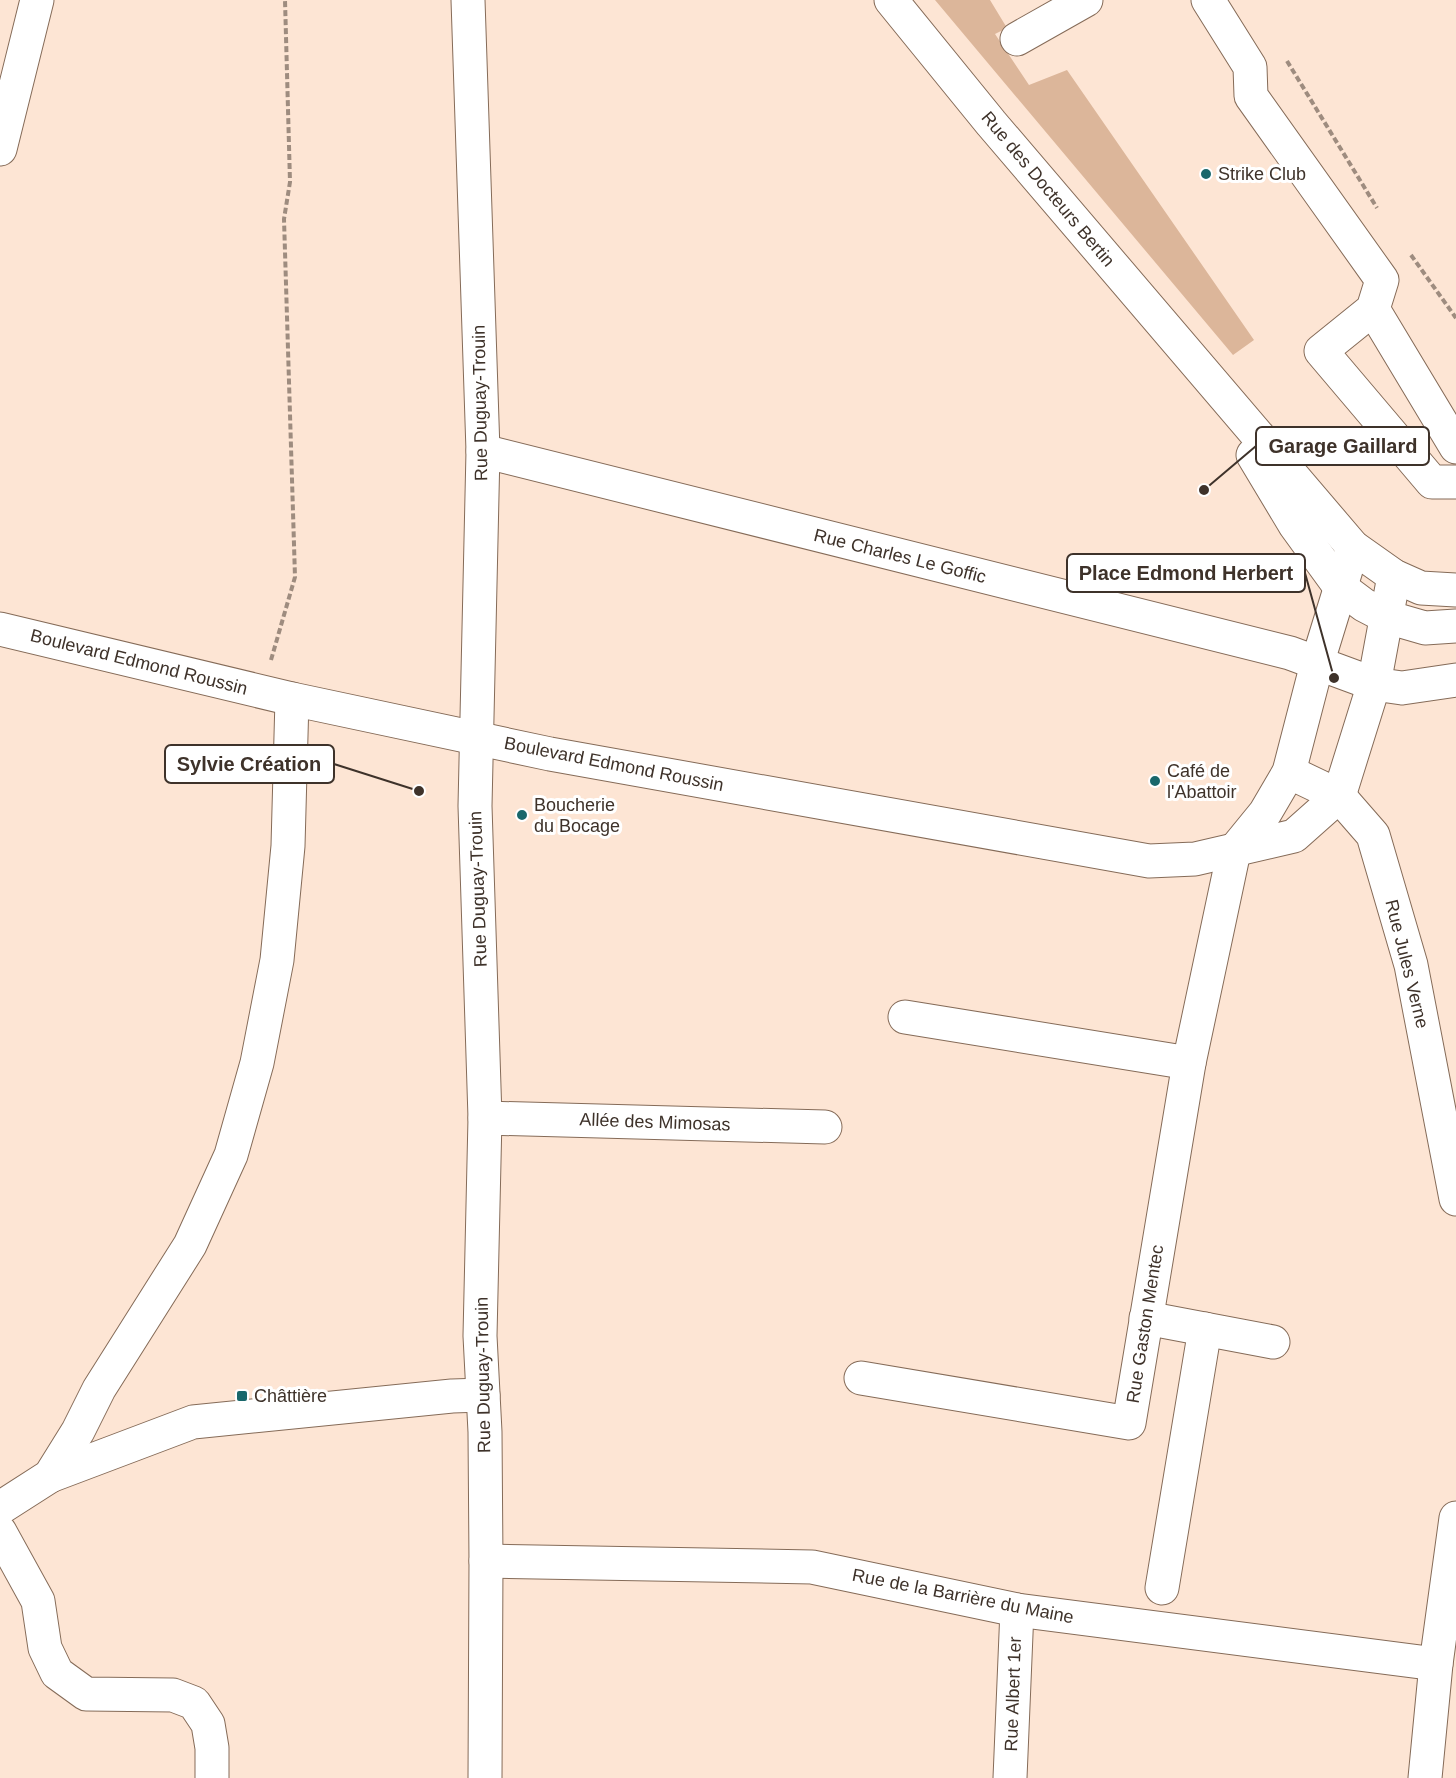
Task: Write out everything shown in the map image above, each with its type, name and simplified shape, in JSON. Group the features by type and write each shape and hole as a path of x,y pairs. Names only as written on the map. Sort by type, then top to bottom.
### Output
{"street":[{"path":"0,149 37,0"},
{"name":"Rue Duguay-Trouin","path":"468,0 483,451 475,806 485,1118 480,1336 486,1561 485,1778"},
{"name":"Rue des Docteurs Bertin","path":"891,0 991,123 1353,547 1394,576 1421,588 1456,590"},
{"path":"1017,39 1086,0"},
{"path":"1208,0 1250,67 1251,96 1382,280 1373,309 1321,351 1432,482 1456,482"},
{"path":"1373,309 1456,447"},
{"name":"Rue des Docteurs Bertin","path":"1206,376 1295,525 1340,587 1364,605 1387,617 1425,628 1456,626"},
{"name":"Rue Charles Le Goffic","path":"483,451 1290,653 1374,684 1402,688 1456,680"},
{"path":"1234,851 1264,813 1289,772 1317,664 1353,547"},
{"path":"1339,796 1374,684 1394,576"},
{"name":"Boulevard Edmond Roussin","path":"0,629 277,696 550,754 1149,861 1195,859 1294,836 1339,796"},
{"path":"50,1476 78,1431 99,1389 190,1245 231,1155 257,1063 277,960 288,846 277,696"},
{"name":"Rue Jules Verne","path":"1289,772 1339,796 1373,835 1411,965 1456,1199"},
{"name":"Rue Gaston Mentec","path":"861,1378 1129,1423 1189,1063 1234,851"},
{"path":"905,1017 1189,1063"},
{"name":"Allée des Mimosas","path":"485,1118 825,1127"},
{"path":"1146,1318 1273,1342"},
{"path":"1162,1588 1205,1329"},
{"path":"0,1508 50,1476 193,1422 483,1395"},
{"path":"1425,1778 1436,1664 1456,1518"},
{"path":"0,1532 38,1601 45,1647 57,1673 86,1694 173,1695 195,1703 208,1724 212,1748 212,1778"},
{"name":"Rue de la Barrière du Maine","path":"486,1561 812,1567 1017,1610 1436,1664"},
{"name":"Rue Albert 1er","path":"1010,1778 1017,1610"}],"path":[{"path":"277,696 295,577 284,219 290,182 285,0"},
{"path":"1284,57 1378,209"},
{"path":"1411,254 1456,318"}],"shaded area":[{"path":"935,0 990,0 1007,28 995,34 1029,85 1067,70 1254,340 1233,355"}],"place":[{"name":"Strike Club","path":"1206,174"},
{"name":"Garage Gaillard","path":"1204,490"},
{"name":"Place Edmond Herbert","path":"1334,678"},
{"name":"Café de l'Abattoir","path":"1155,781"},
{"name":"Sylvie Création","path":"419,791"},
{"name":"Boucherie du Bocage","path":"522,815"},
{"name":"Châttière","path":"242,1396"}]}
